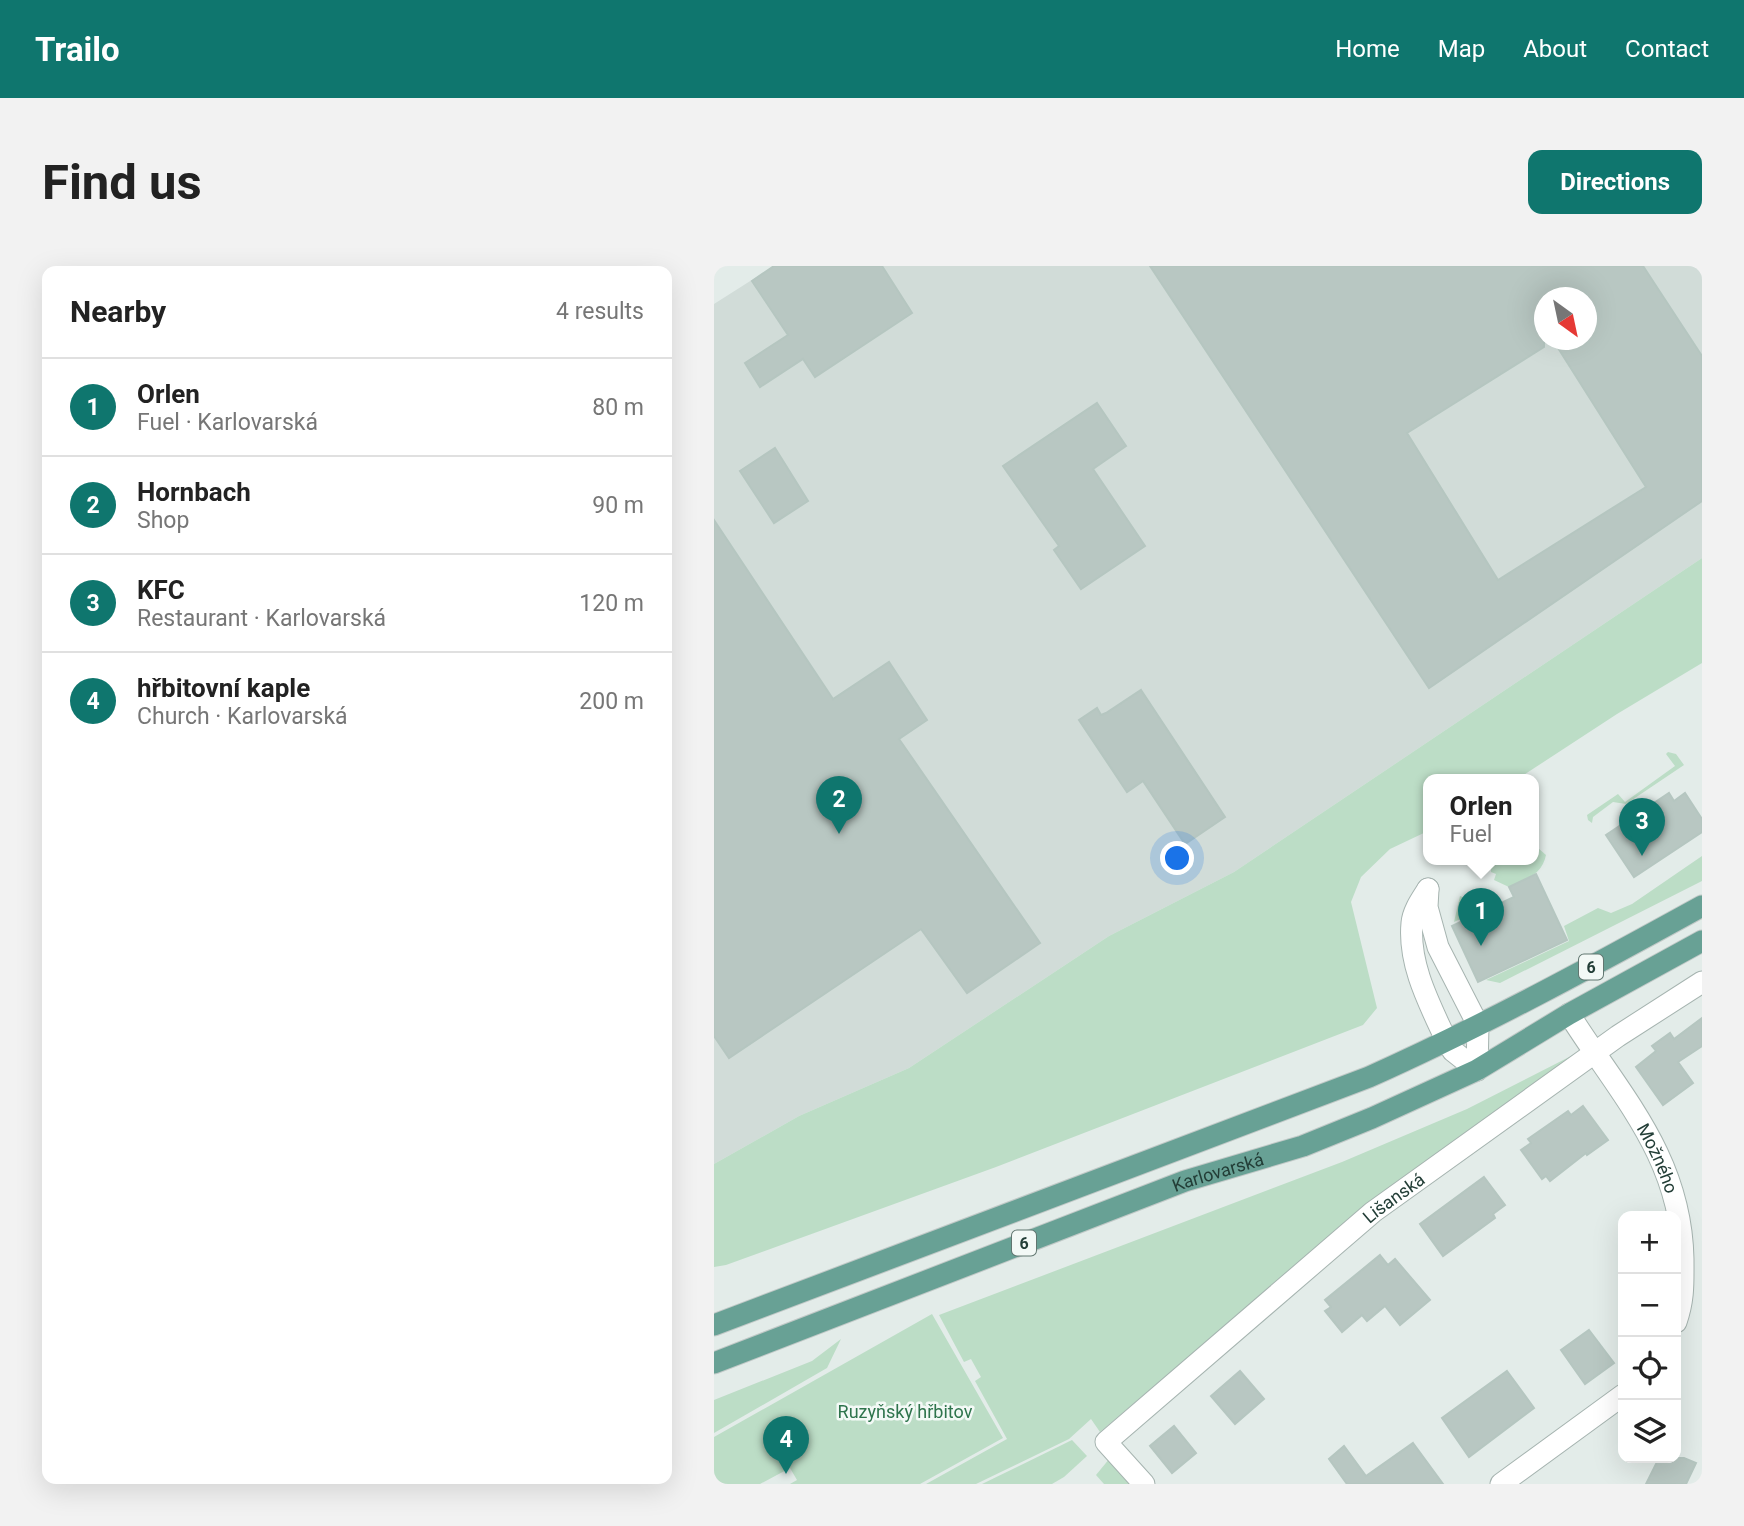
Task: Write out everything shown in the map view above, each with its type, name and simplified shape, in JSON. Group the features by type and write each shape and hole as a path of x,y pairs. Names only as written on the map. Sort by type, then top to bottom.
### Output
{"main road":[{"name":"Karlovarská","path":"714,1325 1295,1107 1447,1042 1702,906"},
{"name":"Karlovarská","path":"714,1363 1185,1181 1303,1146 1372,1118 1477,1070 1569,1014 1702,941"}],"street":[{"path":"1428,890 1427,907 1438,947 1478,1025 1477,1070 1453,1051 1447,1042 1417,972 1412,922 1418,904 1428,890"},
{"name":"Lišanská","path":"1144,1484 1107,1442 1373,1212 1595,1052 1702,982"},
{"name":"Možného","path":"1569,1014 1637,1114 1661,1158 1676,1202 1682,1245 1684,1299 1681,1308"},
{"path":"1501,1484 1618,1399"}],"shaded area":[{"path":"774,266 1702,266 1702,558 1234,872 1109,936 909,1068 799,1116 714,1164 714,304"}],"green space":[{"path":"1702,558 1702,663 1525,774 1423,774 1423,833 1390,849 1361,877 1351,902 1377,1008 1363,1025 996,1167 726,1265 714,1267 714,1164 799,1116 909,1068 1109,936 1234,872"},
{"path":"1666,754 1676,754 1684,765 1626,804 1613,802 1593,817 1592,823 1588,820 1587,815 1618,794 1625,802 1675,766"},
{"path":"1539,849 1546,855 1537,872 1509,887 1494,880 1496,874 1491,872 1495,865 1539,865"},
{"path":"1702,856 1702,881 1500,983 1486,980 1569,941 1564,926 1598,908 1611,913 1632,904"},
{"path":"1460,896 1487,907 1454,922"},
{"path":"1575,1054 1369,1204 1100,1432 1091,1419 1069,1439 976,1484 926,1484 1007,1439 975,1381 981,1377 971,1359 964,1362 939,1315 1342,1162 1467,1109"},
{"name":"Ruzyňský hřbitov","path":"932,1314 1003,1438 920,1484 790,1484 797,1480 790,1468 760,1484 714,1484 714,1437"},
{"path":"841,1339 827,1368 714,1433 714,1400 812,1361"},
{"path":"1072,1440 1087,1456 1052,1484 982,1484"},
{"path":"1110,1458 1134,1484 1104,1484 1096,1475"}],"building":[{"path":"774,266 882,266 912,313 815,377 803,359 760,387 745,363 788,335 752,281"},
{"path":"1150,266 1643,266 1702,356 1702,501 1429,688","holes":["1534,287 1597,287 1597,350 1559,350 1646,487 1498,580 1407,433 1539,350 1534,350"]},
{"path":"1097,403 1126,446 1093,469 1145,546 1081,589 1054,550 1059,546 1003,466"},
{"path":"775,448 808,501 774,523 740,471"},
{"path":"714,520 833,699 889,662 927,720 899,739 1040,943 967,993 921,929 729,1058 714,1036"},
{"path":"1141,690 1225,817 1185,844 1143,781 1127,792 1079,720 1097,708 1101,715 1106,713"},
{"path":"1669,793 1674,801 1685,793 1702,819 1702,832 1634,877 1606,835"},
{"path":"1536,874 1567,940 1478,982 1452,926 1514,897 1509,887"},
{"path":"1702,1018 1702,1046 1678,1062 1693,1083 1663,1105 1636,1067 1656,1051 1652,1046 1670,1033 1674,1039"},
{"path":"1583,1106 1608,1140 1550,1181 1546,1176 1542,1179 1521,1150 1531,1143 1528,1139 1568,1111 1571,1115"},
{"path":"1484,1177 1505,1205 1493,1214 1495,1218 1443,1256 1420,1224"},
{"path":"1380,1255 1388,1265 1395,1259 1430,1300 1400,1325 1385,1306 1367,1321 1362,1315 1342,1332 1325,1311 1331,1307 1325,1300"},
{"path":"1589,1330 1614,1363 1585,1384 1561,1350"},
{"path":"1240,1371 1264,1399 1235,1424 1211,1396"},
{"path":"1507,1371 1534,1408 1469,1457 1442,1418"},
{"path":"1174,1426 1196,1453 1172,1473 1150,1446"},
{"path":"1413,1443 1443,1484 1347,1484 1329,1459 1344,1446 1366,1476"},
{"path":"1681,1458 1684,1458 1696,1463 1686,1484 1646,1484 1656,1463 1681,1463"}],"place":[{"name":"Hornbach","path":"839,834"},
{"name":"KFC","path":"1642,856"},
{"name":"Orlen","path":"1481,946"},
{"name":"hřbitovní kaple","path":"786,1474"}]}
